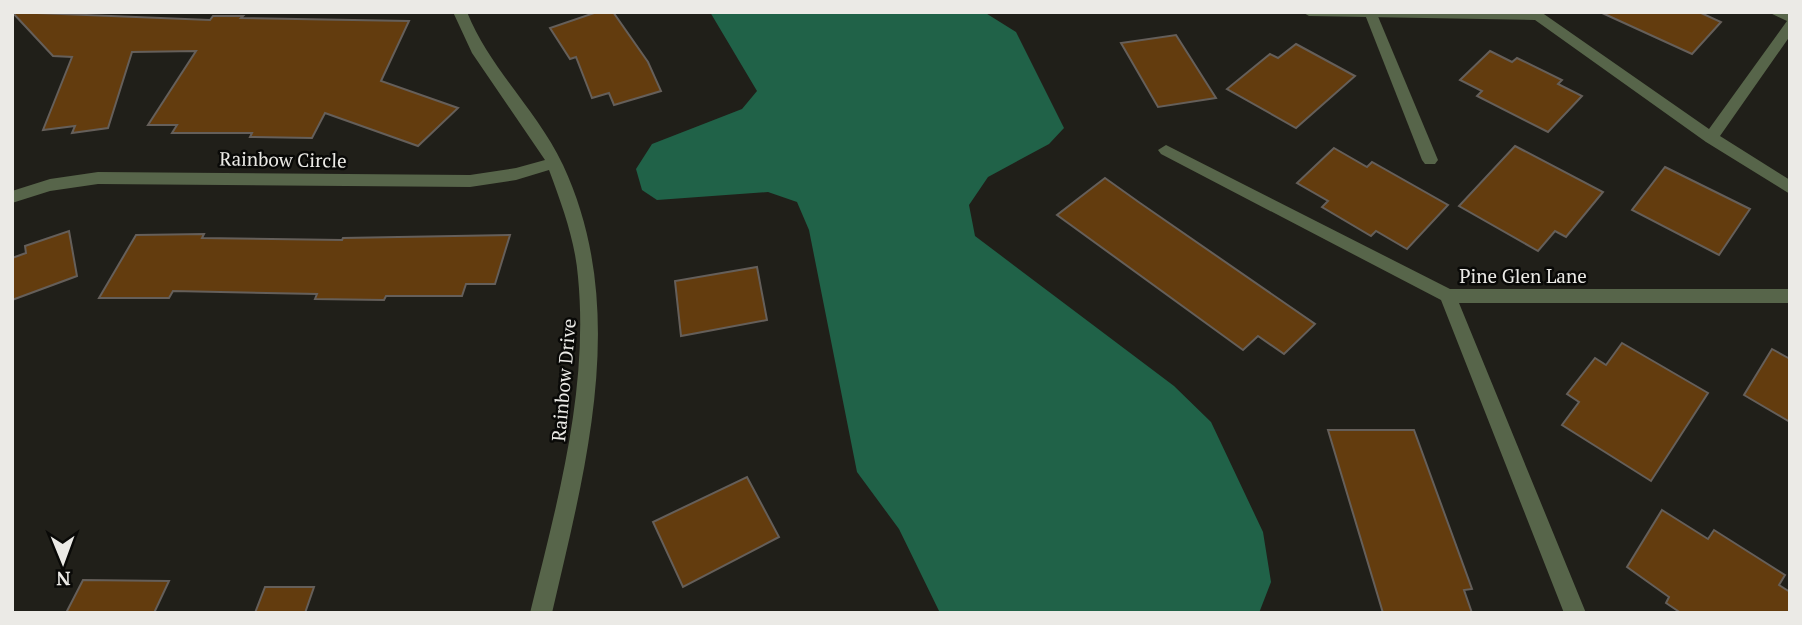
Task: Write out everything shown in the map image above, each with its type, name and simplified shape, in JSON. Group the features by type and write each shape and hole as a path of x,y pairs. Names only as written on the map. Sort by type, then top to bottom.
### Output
{"street":[{"name":"Rainbow Drive","path":"460,12 470,39 492,76 529,122 554,163 569,198 584,253 590,293 592,337 586,410 541,613"},
{"path":"1309,12 1534,14 1710,138 1790,188"},
{"path":"1775,12 1790,19"},
{"path":"1370,14 1430,160"},
{"path":"1710,138 1790,25"},
{"name":"Pine Glen Lane","path":"1167,150 1448,296 1790,296"},
{"name":"Rainbow Circle","path":"12,197 50,185 97,178 470,181 516,174 554,163"},
{"path":"1448,296 1575,613"}],"shaded area":[{"path":"710,12 984,12 1016,32 1064,128 1049,144 988,177 969,205 975,236 1174,386 1211,422 1263,532 1271,582 1259,613 940,613 899,529 857,472 809,230 797,202 768,192 657,200 642,190 636,169 652,144 742,109 757,91"}],"building":[{"path":"12,12 210,20 213,16 243,16 241,18 409,21 381,81 458,108 418,146 325,113 312,138 250,137 252,133 172,133 177,125 148,125 196,51 132,52 108,128 72,133 75,126 43,130 72,57 53,56"},
{"path":"597,12 613,12 648,62 661,91 614,105 609,93 592,98 576,57 570,59 550,28"},
{"path":"1600,12 1699,12 1721,22 1692,54"},
{"path":"1176,35 1216,98 1158,107 1121,43"},
{"path":"1296,44 1355,76 1296,128 1227,89 1270,54 1278,58"},
{"path":"1490,51 1512,62 1517,58 1562,80 1558,84 1582,96 1548,132 1477,96 1482,91 1460,80"},
{"path":"1515,146 1603,192 1566,237 1555,231 1538,251 1459,206"},
{"path":"1334,148 1367,167 1372,162 1448,205 1407,249 1376,231 1371,236 1322,207 1328,201 1297,183"},
{"path":"1665,167 1750,209 1719,255 1632,210"},
{"path":"1105,178 1315,324 1284,354 1258,336 1243,350 1057,215"},
{"path":"69,231 77,276 12,300 12,258 26,253 25,246"},
{"path":"204,234 202,238 342,240 510,235 495,284 466,284 462,296 386,296 384,300 315,299 317,294 173,291 169,298 99,298 136,235"},
{"path":"757,267 767,320 681,336 675,281"},
{"path":"1622,343 1708,393 1651,481 1562,425 1579,402 1567,394 1595,358 1606,365"},
{"path":"1772,349 1790,359 1790,422 1744,395"},
{"path":"1328,430 1414,430 1472,589 1464,590 1472,613 1383,613"},
{"path":"747,477 779,537 683,587 653,522"},
{"path":"1662,510 1708,539 1714,530 1785,575 1779,585 1790,592 1790,613 1681,613 1666,603 1669,597 1627,567"},
{"path":"83,580 169,581 154,613 66,613"},
{"path":"265,587 314,587 305,613 255,613"}]}
